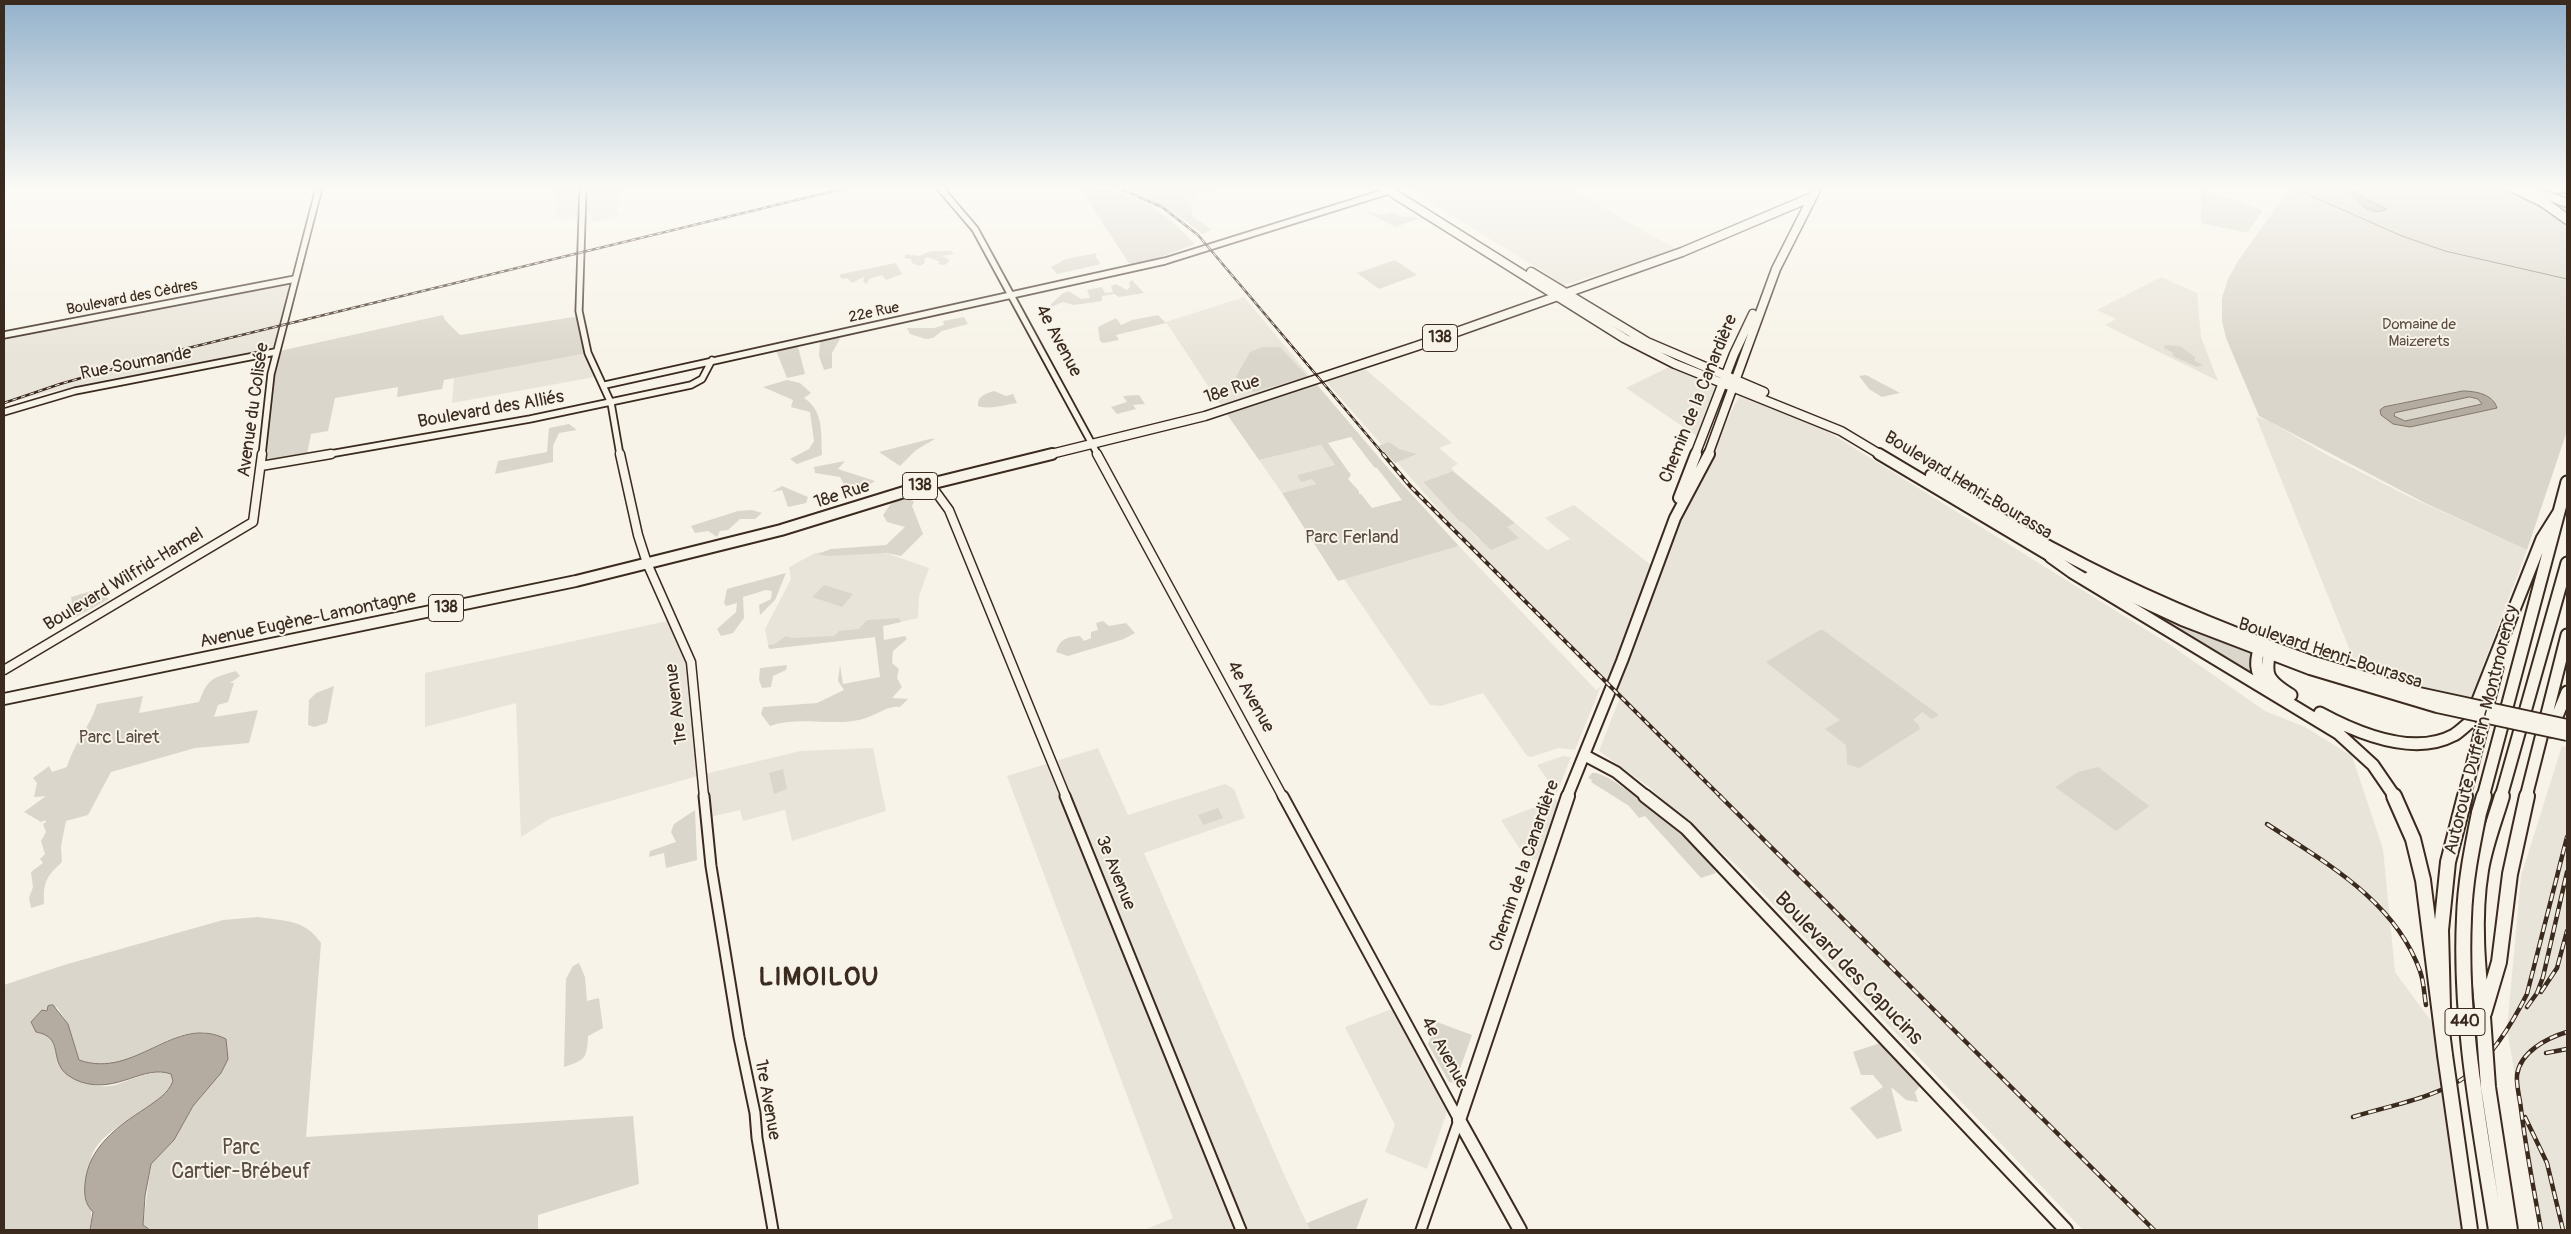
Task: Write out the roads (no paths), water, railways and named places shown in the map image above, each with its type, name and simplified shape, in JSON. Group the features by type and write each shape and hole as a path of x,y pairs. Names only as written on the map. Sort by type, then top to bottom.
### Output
{"highway":[{"name":"Autoroute Dufferin-Montmorency","path":"2496,1230 2463,1006 2464,915 2468,870 2479,813 2567,482"},
{"path":"2265,649 2256,671 2261,681 2279,694 2327,717 2360,732 2394,741 2426,743 2452,736 2462,731 2469,723 2542,539 2559,512"},
{"path":"2051,557 2072,572 2279,694 2322,722 2358,748 2384,776 2403,810 2416,846 2427,892 2437,1016 2445,1055 2470,1230"},
{"name":"Autoroute Dufferin-Montmorency","path":"2510,1230 2488,1087 2477,963 2478,893 2481,869 2567,563"},
{"path":"2445,1055 2441,930 2448,862 2506,632"},
{"path":"2483,1017 2499,962 2510,874 2518,830 2567,634"},
{"path":"2532,779 2567,692"}],"main road":[{"name":"Boulevard Henri-Bourassa","path":"1482,246 1561,294 1639,346 1816,419 1863,442 2051,557 2146,605 2310,665 2448,710 2567,736"},
{"name":"18e Rue","path":"647,563 781,530 930,484 1224,410 1417,346 1697,246"},
{"name":"Chemin de la Canardière","path":"1459,1120 1551,845 1584,756 1622,661 1675,518 1711,450 1755,324 1776,269 1788,246"},
{"name":"Chemin de la Canardière","path":"1675,518 1679,499 1741,336 1759,301 1765,298"},
{"name":"Boulevard Henri-Bourassa","path":"1735,385 1853,430 2056,550 2103,574 2265,649"},
{"name":"Avenue Eugène-Lamontagne","path":"4,699 197,661 541,588 647,563"},
{"name":"Boulevard Henri-Bourassa","path":"2310,665 2427,695 2567,725"},
{"name":"Boulevard des Capucins","path":"1584,756 1616,772 1686,828 2066,1230"},
{"name":"4e Avenue","path":"1459,1120 1520,1230"}],"street":[{"name":"Avenue du Colisée","path":"253,522 271,374 303,246"},
{"name":"1re Avenue","path":"581,246 579,311 584,343 611,403 635,526 647,563 691,662 712,866 739,1037 755,1113 757,1138 773,1230"},
{"name":"4e Avenue","path":"984,246 1459,1120"},
{"name":"22e Rue","path":"604,385 1012,296 1148,264 1209,246"},
{"name":"Boulevard des Cèdres","path":"4,335 294,279"},
{"name":"Rue Soumande","path":"4,412 74,391 276,352"},
{"name":"Boulevard des Alliés","path":"261,466 611,403 691,385 702,379 712,360"},
{"name":"3e Avenue","path":"930,484 948,510 956,528 1081,830 1241,1230"},
{"name":"Boulevard Wilfrid-Hamel","path":"6,670 253,522"},
{"name":"Chemin de la Canardière","path":"1421,1230 1459,1120"}],"waterway":[{"path":"2429,246 2445,251 2567,279"}],"railway":[{"path":"4,403 60,384 180,350 609,246"},
{"path":"1207,246 1384,455"},
{"path":"1383,454 1410,486 2154,1230"},
{"path":"2267,824 2335,869 2376,904 2394,924 2409,946 2420,971 2426,1005"},
{"path":"2353,1117 2413,1100 2456,1083 2477,1067 2494,1048 2509,1027 2527,994 2567,837"},
{"path":"2527,1007 2537,993 2543,977 2567,872"},
{"path":"2541,992 2557,968 2567,931"},
{"path":"2541,1230 2525,1140 2517,1075 2523,1059 2529,1053 2543,1042 2567,1032"},
{"path":"2546,1053 2567,1049"},
{"path":"2525,1117 2547,1163 2563,1230"}],"district":[{"name":"LIMOILOU","path":"819,978"}],"park label":[{"name":"Domaine de Maizerets","path":"2419,334"},
{"name":"Parc Ferland","path":"1352,538"},
{"name":"Parc Lairet","path":"119,738"},
{"name":"Parc Cartier-Brébeuf","path":"241,1161"}]}
